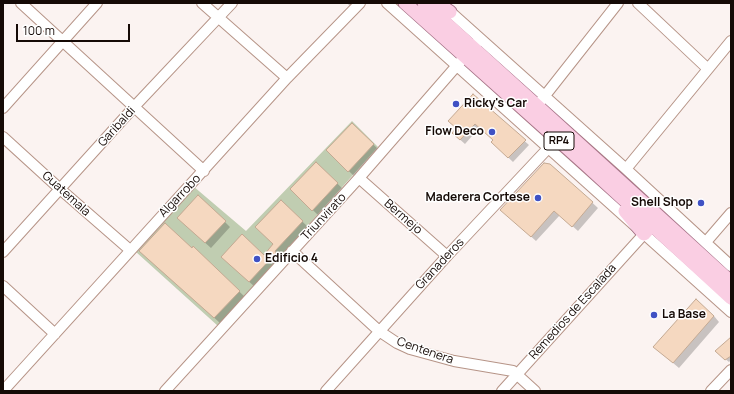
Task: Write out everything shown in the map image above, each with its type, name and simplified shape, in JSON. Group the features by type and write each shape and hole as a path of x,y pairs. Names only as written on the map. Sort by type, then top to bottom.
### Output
{"main road":[{"name":"RP4","path":"405,3 469,52 540,101 553,143 584,163 648,230 731,298"},
{"name":"RP4","path":"424,3 469,52 731,282"},
{"path":"436,3 450,12"}],"street":[{"path":"21,3 204,171"},
{"path":"3,108 97,3"},
{"path":"202,3 287,78"},
{"name":"Garibaldi","path":"3,252 134,107 232,3"},
{"name":"Algarrobo","path":"3,391 287,78 360,3"},
{"path":"387,3 469,52 553,143 648,230 731,312"},
{"path":"440,3 450,12 469,52"},
{"path":"618,3 540,101 626,169 731,266"},
{"path":"638,3 708,69"},
{"path":"626,169 731,41"},
{"name":"Triunvirato","path":"165,391 359,178 469,52"},
{"name":"Guatemala","path":"3,137 130,250"},
{"name":"Granaderos","path":"326,391 447,256 553,143"},
{"name":"Bermejo","path":"359,178 447,256"},
{"path":"706,242 731,212"},
{"name":"Remedios de Escalada","path":"502,391 648,230"},
{"name":"Centenera","path":"292,252 379,331 397,343 454,361 513,371 535,391"},
{"path":"3,286 55,334"},
{"path":"711,391 731,370"}],"green space":[{"path":"352,121 378,147 218,326 136,252 193,186 246,231"}],"building":[{"path":"473,94 526,140 508,158 491,142 493,140 475,124 460,140 452,133 456,128 448,121"},
{"path":"352,123 374,144 348,172 326,150"},
{"path":"316,162 338,183 312,211 290,189"},
{"name":"Maderera Cortese","path":"544,163 550,164 593,202 572,227 554,211 531,237 500,210"},
{"path":"198,195 226,221 205,243 177,218"},
{"path":"281,200 303,221 249,282 221,257 242,234 264,255 273,244 255,227"},
{"path":"165,223 192,248 193,246 240,291 214,318 139,251"},
{"path":"696,299 714,316 673,363 653,347"},
{"path":"731,337 731,356 725,360 715,351"}],"place":[{"name":"Ricky's Car","path":"456,104"},
{"name":"Flow Deco","path":"492,132"},
{"name":"Maderera Cortese","path":"538,198"},
{"name":"Shell Shop","path":"701,203"},
{"name":"Edificio 4","path":"257,259"},
{"name":"La Base","path":"654,315"}]}
